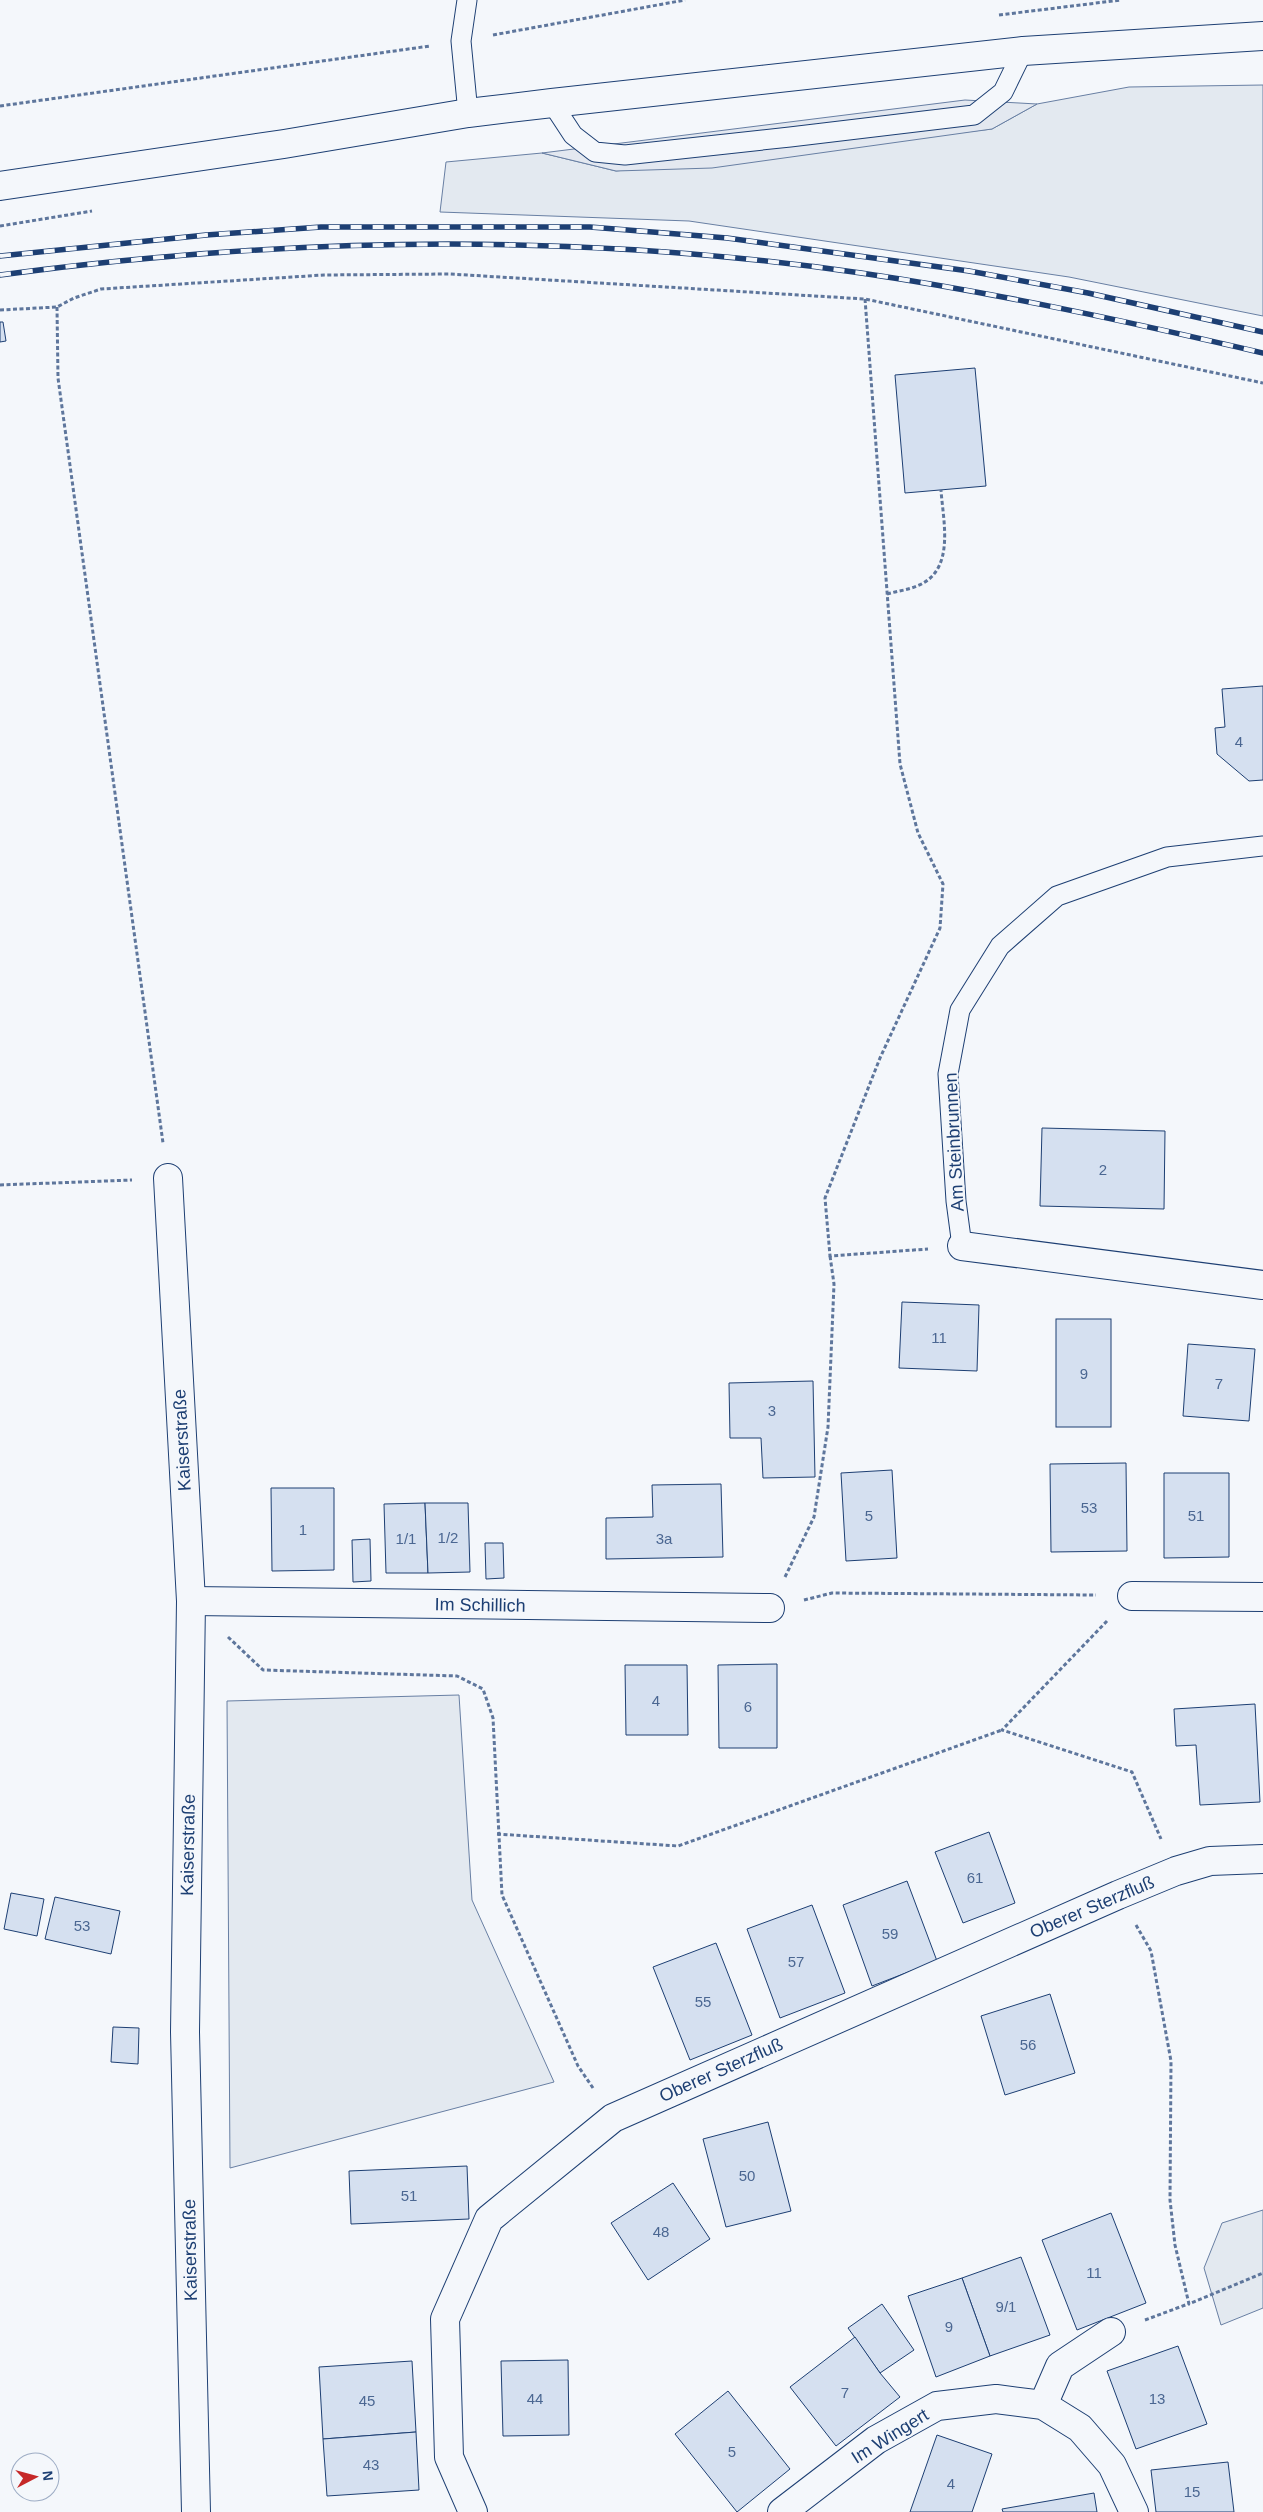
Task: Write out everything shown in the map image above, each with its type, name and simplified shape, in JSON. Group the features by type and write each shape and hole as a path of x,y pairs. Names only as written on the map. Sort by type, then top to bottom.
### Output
{"street":[{"path":"0,186 284,144 468,113 552,103 1023,51 1263,36"},
{"name":"Kaiserstraße","path":"168,1178 190,1601 185,2032 196,2512"},
{"path":"962,1246 1263,1285"},
{"path":"1132,1596 1263,1597"},
{"name":"Im Schillich","path":"190,1601 770,1608"},
{"name":"Oberer Sterzfluß","path":"473,2512 449,2457 445,2319 490,2219 613,2118 1118,1894 1176,1871 1210,1861 1263,1859"},
{"path":"1043,2405 1060,2366 1112,2332"},
{"name":"Im Wingert","path":"782,2512 876,2440 937,2406 996,2398 1043,2405 1080,2428 1112,2465 1134,2512"}],"lane":[{"path":"467,0 461,41 468,113"},
{"path":"552,103 573,135 595,152 625,155 790,138 974,115 1003,92 1023,51"},
{"name":"Am Steinbrunnen","path":"962,1246 956,1201 948,1074 960,1010 1000,946 1057,896 1167,857 1263,846"}],"path":[{"path":"0,106 461,41 685,0"},
{"path":"0,310 57,307 74,298 101,289 334,275 450,274 865,299 1263,384"},
{"path":"770,1608 814,1517 828,1427 834,1284 825,1198 880,1058 940,928 943,884 918,833 900,764 865,299"},
{"path":"0,1185 168,1178 58,378 57,307"},
{"path":"887,594 919,586 940,568 945,545 941,490"},
{"path":"830,1256 962,1246"},
{"path":"770,1608 832,1594 1132,1596"},
{"path":"497,1834 678,1846 1002,1730 1132,1596"},
{"path":"190,1601 263,1670 457,1676 483,1689 493,1718 497,1834 502,1895 578,2066 613,2118"},
{"path":"1002,1730 1132,1772 1161,1840"},
{"path":"1118,1894 1152,1951 1171,2061 1170,2200 1175,2245 1189,2304"},
{"path":"1112,2332 1189,2304 1263,2273"}],"shaded area":[{"path":"1263,85 1263,316 1069,277 689,221 440,212 446,162 542,153 616,171 992,129 1037,104 1129,87"},
{"path":"965,100 1037,104 992,129 712,168 616,171 542,153"},
{"path":"459,1695 472,1900 554,2082 230,2168 227,1701"},
{"path":"1263,2210 1263,2308 1221,2325 1204,2268 1222,2223"}],"building":[{"path":"0,322 3,322 6,341 0,342"},
{"path":"975,368 986,486 905,493 895,375"},
{"path":"1263,686 1263,780 1249,781 1217,754 1215,728 1225,727 1222,689"},
{"path":"1042,1128 1165,1131 1164,1209 1040,1206"},
{"path":"902,1302 979,1305 977,1371 899,1368"},
{"path":"1056,1319 1111,1319 1111,1427 1056,1427"},
{"path":"1188,1344 1255,1349 1249,1421 1183,1416"},
{"path":"813,1381 815,1477 763,1478 761,1438 730,1438 729,1383"},
{"path":"1126,1463 1127,1551 1051,1552 1050,1464"},
{"path":"892,1470 897,1558 846,1561 841,1473"},
{"path":"1164,1473 1229,1473 1229,1557 1164,1558"},
{"path":"721,1484 723,1557 606,1559 606,1518 653,1517 652,1485"},
{"path":"271,1488 334,1488 334,1570 272,1571"},
{"path":"425,1503 428,1573 386,1573 384,1504"},
{"path":"425,1503 468,1503 470,1572 428,1573"},
{"path":"370,1539 371,1581 353,1582 352,1540"},
{"path":"485,1543 503,1543 504,1578 486,1579"},
{"path":"777,1664 777,1748 719,1748 718,1665"},
{"path":"625,1665 687,1665 688,1735 626,1735"},
{"path":"1255,1704 1260,1802 1200,1805 1196,1745 1176,1746 1174,1709"},
{"path":"989,1832 1015,1903 963,1923 935,1852"},
{"path":"907,1881 937,1961 872,1986 843,1905"},
{"path":"11,1893 44,1899 37,1936 4,1929"},
{"path":"55,1897 120,1911 111,1954 45,1939"},
{"path":"812,1905 845,1993 780,2018 747,1929"},
{"path":"716,1943 752,2035 690,2060 653,1967"},
{"path":"1050,1994 1075,2073 1005,2095 981,2016"},
{"path":"113,2027 139,2028 138,2064 111,2062"},
{"path":"768,2122 791,2211 726,2227 703,2139"},
{"path":"467,2166 469,2219 351,2224 349,2171"},
{"path":"673,2183 710,2239 648,2280 611,2223"},
{"path":"1111,2213 1146,2303 1077,2330 1042,2240"},
{"path":"1021,2257 1050,2335 990,2356 962,2278"},
{"path":"962,2278 990,2356 936,2377 908,2296"},
{"path":"882,2304 914,2350 880,2373 848,2328"},
{"path":"855,2337 880,2373 900,2397 836,2446 790,2387"},
{"path":"1178,2346 1207,2424 1136,2449 1107,2371"},
{"path":"568,2360 569,2435 503,2436 501,2361"},
{"path":"412,2361 416,2432 323,2439 319,2367"},
{"path":"728,2391 790,2469 737,2512 675,2434"},
{"path":"416,2432 419,2490 327,2496 323,2439"},
{"path":"937,2435 992,2454 972,2512 910,2512"},
{"path":"1228,2462 1234,2512 1156,2512 1151,2470"},
{"path":"1094,2493 1097,2512 1003,2512 1002,2509"}],"railway":[{"path":"0,256 206,235 321,227 590,227 727,238 969,271 1088,293 1263,332"},
{"path":"0,275 107,262 214,253 322,247 430,244 539,246 647,251 754,260 912,281 1063,309 1263,353"}]}
